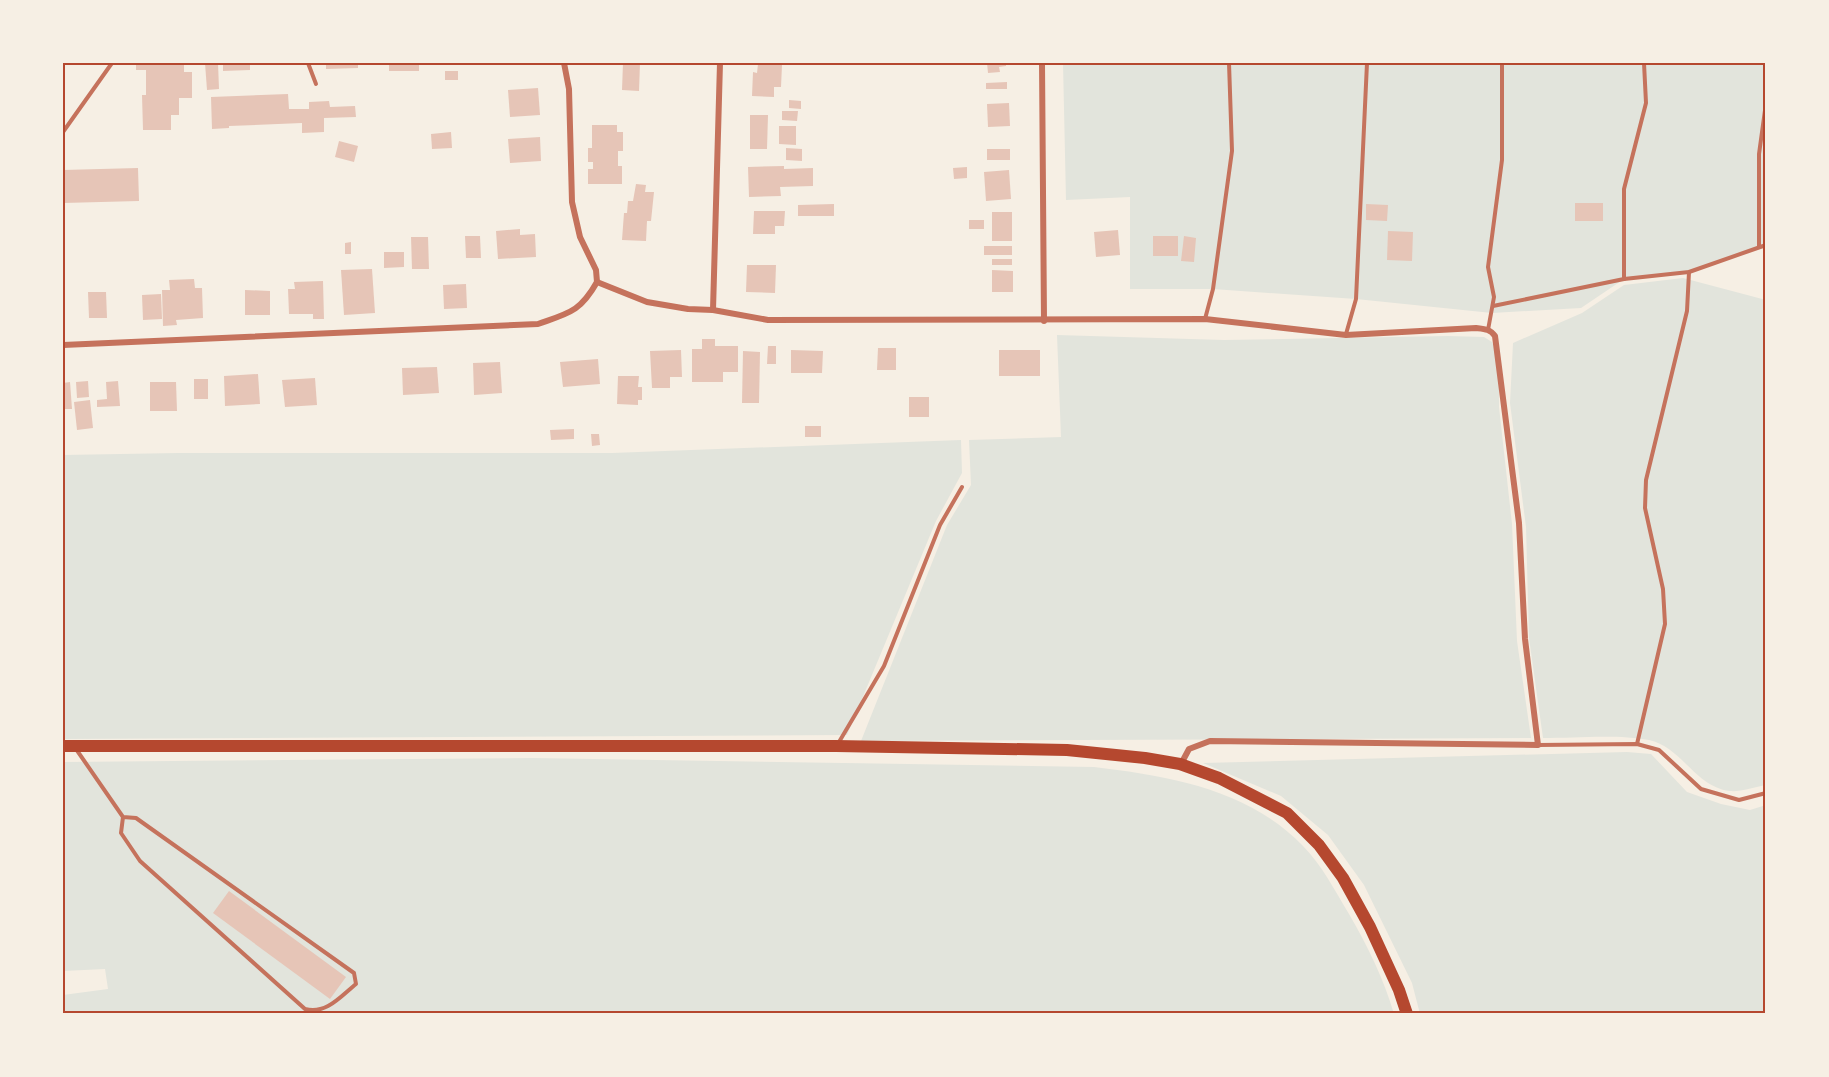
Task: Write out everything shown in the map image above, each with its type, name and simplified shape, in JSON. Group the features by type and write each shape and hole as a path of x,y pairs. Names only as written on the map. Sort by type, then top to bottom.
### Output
{"main road":[{"path":"68,746 836,746 1067,750 1180,764 1218,778 1287,813 1319,845 1343,878 1370,927 1399,990 1407,1014"}],"street":[{"path":"63,345 538,324 572,312 587,299 597,282 597,270 580,237 572,202 569,89 564,63"},
{"path":"713,310 720,63"},
{"path":"1042,63 1044,321"},
{"path":"597,282 647,302 768,320 1205,320 1346,335 1476,328 1488,330 1495,336 1519,523 1525,639 1538,746 1210,741 1189,749 1180,764"}],"lane":[{"path":"63,132 112,63"},
{"path":"308,63 316,84"},
{"path":"1205,320 1213,289 1232,151 1229,63"},
{"path":"1346,335 1356,299 1367,63"},
{"path":"1488,330 1494,297 1488,267 1502,159 1502,63"},
{"path":"1624,279 1624,189 1646,103 1644,63"},
{"path":"1759,246 1760,154 1766,103"},
{"path":"1493,306 1624,279 1689,272 1766,244"},
{"path":"1637,744 1665,624 1663,589 1645,508 1646,480 1687,311 1689,272"},
{"path":"836,746 884,666 940,525 962,487"},
{"path":"1538,746 1637,744 1659,750 1701,789 1739,800 1766,793"},
{"path":"68,746 123,817 121,833 140,861 305,1009 315,1012 323,1010 356,984 354,973 327,953 136,818 123,817"}],"shaded area":[{"path":"1063,63 1766,63 1766,245 1689,272 1624,279 1581,308 1492,313 1356,299 1213,289 1130,289 1130,197 1066,200"},
{"path":"1683,278 1766,300 1766,785 1738,791 1718,788 1707,782 1671,750 1649,740 1610,737 1543,738 1529,638 1526,527 1510,403 1513,343 1582,313 1624,285"},
{"path":"1057,335 1224,340 1448,336 1484,337 1492,342 1499,362 1499,407 1512,524 1517,641 1531,738 861,741 947,525 971,485 969,440 1061,437"},
{"path":"961,440 962,473 936,521 847,735 63,739 63,455 612,453"},
{"path":"1627,752 1651,754 1687,792 1721,804 1750,810 1766,805 1766,1014 1420,1014 1412,983 1364,885 1328,835 1281,796 1203,763"},
{"path":"532,758 1094,767 1151,775 1206,789 1232,798 1258,811 1281,827 1310,853 1328,878 1362,938 1380,975 1394,1014 63,1014 63,995 108,989 105,969 63,971 63,762"}],"building":[{"path":"136,63 184,63 184,72 192,72 192,98 179,98 179,115 171,115 171,130 143,130 142,95 146,95 146,70 136,70"},
{"path":"205,63 218,63 219,89 207,90"},
{"path":"223,63 250,63 250,70 223,71"},
{"path":"326,63 358,63 358,68 326,69"},
{"path":"389,63 419,63 419,71 389,71"},
{"path":"623,63 640,63 639,91 622,90"},
{"path":"987,63 1006,63 1006,66 999,67 1000,72 988,73"},
{"path":"758,64 782,65 781,87 774,87 774,97 752,96 753,72 757,73"},
{"path":"445,71 458,71 458,80 445,80"},
{"path":"1007,82 1007,89 986,89 986,83"},
{"path":"538,88 540,115 510,117 508,90"},
{"path":"288,94 289,109 309,109 309,102 329,101 330,107 355,106 356,117 324,118 324,132 302,133 302,123 229,126 229,128 212,129 211,97"},
{"path":"789,100 801,101 801,109 789,108"},
{"path":"1009,103 1010,126 988,127 987,104"},
{"path":"782,111 798,111 797,121 782,120"},
{"path":"750,115 768,115 767,149 750,149"},
{"path":"592,125 617,125 617,132 623,132 623,151 618,151 618,166 622,166 622,184 588,184 588,169 593,169 593,162 588,162 588,148 592,148"},
{"path":"779,126 796,126 796,145 779,144"},
{"path":"451,132 452,148 432,149 431,134"},
{"path":"540,137 541,161 510,163 508,139"},
{"path":"339,141 358,146 354,162 335,157"},
{"path":"786,148 802,149 802,161 786,160"},
{"path":"987,149 1010,149 1010,160 987,160"},
{"path":"784,166 784,169 813,168 813,186 780,187 781,196 749,197 748,167"},
{"path":"967,167 967,178 954,179 953,168"},
{"path":"138,168 139,201 63,203 63,170"},
{"path":"1009,170 1011,199 986,201 984,172"},
{"path":"636,184 646,185 645,192 654,192 651,221 647,221 646,241 622,240 624,213 627,213 628,201 633,201"},
{"path":"1575,203 1603,203 1603,221 1575,221"},
{"path":"834,204 834,216 798,216 798,205"},
{"path":"1366,204 1388,205 1387,221 1366,220"},
{"path":"754,211 785,211 784,226 775,226 775,234 753,234"},
{"path":"992,212 1012,212 1012,241 992,241"},
{"path":"969,220 984,220 984,229 969,229"},
{"path":"520,229 520,235 535,234 536,257 498,259 496,231"},
{"path":"1118,230 1120,255 1096,257 1094,232"},
{"path":"1388,231 1413,232 1412,261 1387,260"},
{"path":"465,236 480,236 481,258 466,258"},
{"path":"1153,236 1178,236 1178,256 1153,256"},
{"path":"1184,236 1196,238 1194,262 1181,261"},
{"path":"411,237 428,237 429,269 412,269"},
{"path":"351,242 351,254 345,254 345,243"},
{"path":"984,246 1012,246 1012,255 984,255"},
{"path":"384,252 404,252 404,267 384,268"},
{"path":"992,259 1012,259 1012,265 992,265"},
{"path":"747,265 776,265 775,293 746,292"},
{"path":"372,269 375,313 344,315 341,270"},
{"path":"992,270 1013,271 1013,292 992,292"},
{"path":"194,279 195,288 202,288 203,318 176,320 177,325 163,326 162,290 170,290 169,280"},
{"path":"323,281 324,319 313,319 313,314 289,314 288,289 295,289 294,282"},
{"path":"466,284 467,308 444,309 443,285"},
{"path":"245,290 270,291 270,315 245,315"},
{"path":"88,292 106,292 107,318 89,318"},
{"path":"161,294 162,319 143,320 142,295"},
{"path":"702,339 715,339 715,346 738,346 738,372 723,372 723,382 692,382 692,349 702,349"},
{"path":"768,346 776,346 776,364 767,364"},
{"path":"878,348 896,348 896,370 877,370"},
{"path":"681,350 682,377 670,377 670,388 652,388 650,351"},
{"path":"791,350 823,351 822,373 791,373"},
{"path":"999,350 1040,350 1040,376 999,376"},
{"path":"743,351 760,352 759,403 742,403"},
{"path":"598,359 600,384 563,387 560,362"},
{"path":"500,362 502,393 474,395 473,363"},
{"path":"437,367 439,393 403,395 402,368"},
{"path":"258,374 260,404 225,406 224,376"},
{"path":"618,376 639,376 638,387 642,387 642,400 638,400 638,405 617,404"},
{"path":"315,378 317,405 285,407 282,380"},
{"path":"194,379 208,379 208,399 194,399"},
{"path":"88,381 89,397 77,398 76,382"},
{"path":"118,381 120,406 97,407 97,400 107,399 106,382"},
{"path":"70,382 72,409 63,409 63,383"},
{"path":"150,382 176,382 177,411 150,411"},
{"path":"909,397 929,397 929,417 909,417"},
{"path":"90,400 93,428 77,430 74,402"},
{"path":"805,426 821,426 821,437 805,437"},
{"path":"574,429 574,439 551,440 550,430"},
{"path":"591,434 599,434 600,445 592,446"},
{"path":"229,891 346,977 330,999 213,913"}]}
